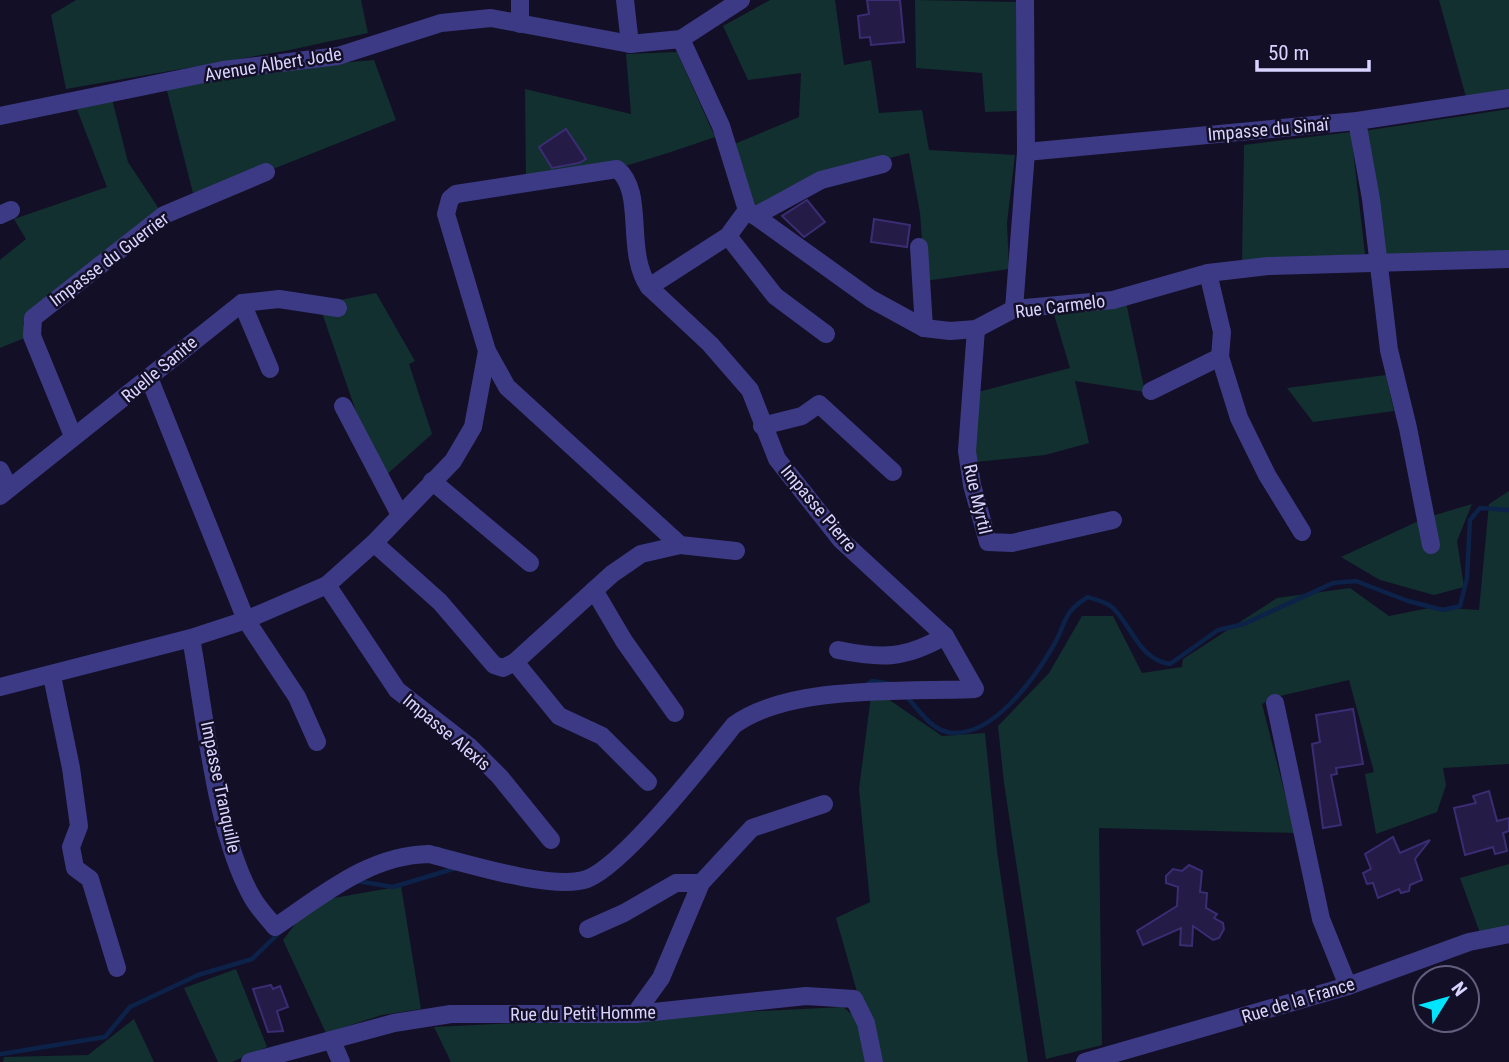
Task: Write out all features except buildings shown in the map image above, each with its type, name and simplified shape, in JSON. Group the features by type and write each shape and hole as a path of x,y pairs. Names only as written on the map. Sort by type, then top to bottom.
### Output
{"street":[{"path":"520,0 520,24"},
{"path":"625,0 630,44"},
{"name":"Avenue Albert Jode","path":"0,116 223,70 338,56 441,23 492,18 630,44 681,39 741,0"},
{"path":"1014,309 1026,152 1026,0"},
{"path":"681,39 721,126 751,213"},
{"name":"Impasse du Sinaï","path":"1026,152 1357,121 1509,98"},
{"path":"1357,121 1389,350 1408,428 1431,545"},
{"path":"680,545 507,387 487,351 446,214 450,199 463,191 617,169 631,187 636,260 649,287 728,236 751,213 821,180 883,164"},
{"name":"Impasse du Guerrier","path":"73,436 32,336 33,318 164,215 266,172"},
{"name":"Rue Carmelo","path":"751,213 871,299 924,328 950,331 976,329 1014,309 1114,300 1208,273 1268,266 1509,259"},
{"path":"728,236 775,296 826,334"},
{"path":"919,247 924,328"},
{"path":"1208,273 1222,332 1220,356 1239,418 1267,475 1302,532"},
{"name":"Impasse Pierre","path":"275,927 359,871 410,854 429,854 542,880 587,879 625,850 734,725 752,712 808,700 884,690 975,689 946,636 841,540 777,459 750,390 710,344 649,287"},
{"name":"Ruelle Sanite","path":"4,492 73,436 150,380 205,329 242,303 279,299 338,308"},
{"path":"242,303 270,369"},
{"name":"Rue Myrtil","path":"976,329 967,451 972,485 988,542 1013,543 1113,520"},
{"path":"0,687 191,638 246,620 327,585 374,543 453,461 473,427 487,351"},
{"path":"1152,391 1220,356"},
{"path":"150,380 246,620 297,697 317,742"},
{"path":"762,426 802,416 819,404 893,472"},
{"path":"343,406 400,516"},
{"path":"0,470 4,492"},
{"path":"432,481 530,563"},
{"path":"374,543 440,602 494,665 503,668 515,662 594,590 641,554 680,545 736,551"},
{"name":"Impasse Alexis","path":"327,585 397,690 443,724 492,769 551,839"},
{"path":"594,590 624,641 675,713"},
{"path":"838,650 880,657 892,656 913,653 946,636"},
{"name":"Impasse Tranquille","path":"191,638 217,788 238,866 253,899 275,927"},
{"path":"515,662 559,716 602,736 648,782"},
{"path":"51,676 71,768 79,826 71,847 75,868 90,879 117,968"},
{"path":"1275,702 1321,919 1348,986"},
{"path":"635,1014 661,978 701,883 752,828 824,804"},
{"path":"589,929 624,913 676,883 701,883"},
{"name":"Rue de la France","path":"1086,1062 1348,986 1469,942 1509,934"},
{"name":"Rue du Petit Homme","path":"250,1062 394,1023 451,1014 635,1014 806,996 854,999 866,1023 874,1062"},
{"path":"332,1041 341,1062"}],"green space":[{"path":"76,0 361,0 368,33 290,50 66,89 51,15"},
{"path":"770,0 835,0 844,65 871,60 879,113 922,110 929,150 1015,155 1007,223 1009,269 925,281 920,213 909,153 818,177 752,210 732,145 799,117 801,73 748,80 723,26"},
{"path":"915,0 1019,2 1017,111 985,112 982,73 916,68"},
{"path":"1439,0 1509,0 1509,90 1466,97"},
{"path":"677,52 715,137 622,167 526,187 525,89 631,114 626,54"},
{"path":"374,60 396,120 278,167 193,193 166,87 261,70"},
{"path":"112,99 128,162 161,212 33,309 23,323 27,337 0,348 0,260 26,239 14,219 107,187 76,107"},
{"path":"1509,109 1509,254 1382,257 1363,131"},
{"path":"1351,132 1365,254 1242,262 1244,145"},
{"path":"376,293 415,361 409,364 432,434 385,476 372,458 319,304"},
{"path":"1126,302 1145,392 1075,381 1089,443 1045,455 975,462 978,392 1070,368 1053,311"},
{"path":"1386,375 1394,411 1313,422 1287,388"},
{"path":"1509,491 1509,764 1443,768 1446,785 1437,812 1376,834 1365,774 1374,772 1349,680 1280,696 1262,704 1295,833 1099,828 1102,1045 1046,1059 1004,783 998,726 1049,673 1082,616 1113,616 1142,673 1182,667 1183,659 1277,598 1350,588 1389,616 1434,607 1479,610 1489,504"},
{"path":"1472,504 1457,541 1464,587 1434,595 1380,580 1341,557 1425,518"},
{"path":"872,688 942,736 985,733 997,851 1028,1062 877,1062 836,918 870,902 859,789"},
{"path":"1509,864 1509,927 1480,933 1460,878"},
{"path":"401,886 421,1009 382,1015 326,1033 283,940 312,902"},
{"path":"236,969 267,1047 232,1062 218,1062 184,988"},
{"path":"843,1007 859,1020 867,1062 451,1062 434,1027"},
{"path":"134,1019 154,1062 3,1062 4,1057 88,1055"}],"waterway":[{"path":"907,697 925,718 941,730 963,732 979,727 994,718 1022,691 1057,640 1073,608 1088,597 1111,606 1137,642 1151,656 1170,664 1218,630 1244,624 1333,583 1356,581 1408,601 1443,610 1460,606 1467,578 1470,520 1480,508 1509,510"},
{"path":"865,686 872,681 892,684"},
{"path":"357,881 393,887 456,868"},
{"path":"1,1054 105,1037 130,1007 198,975 252,959 280,932"}]}
